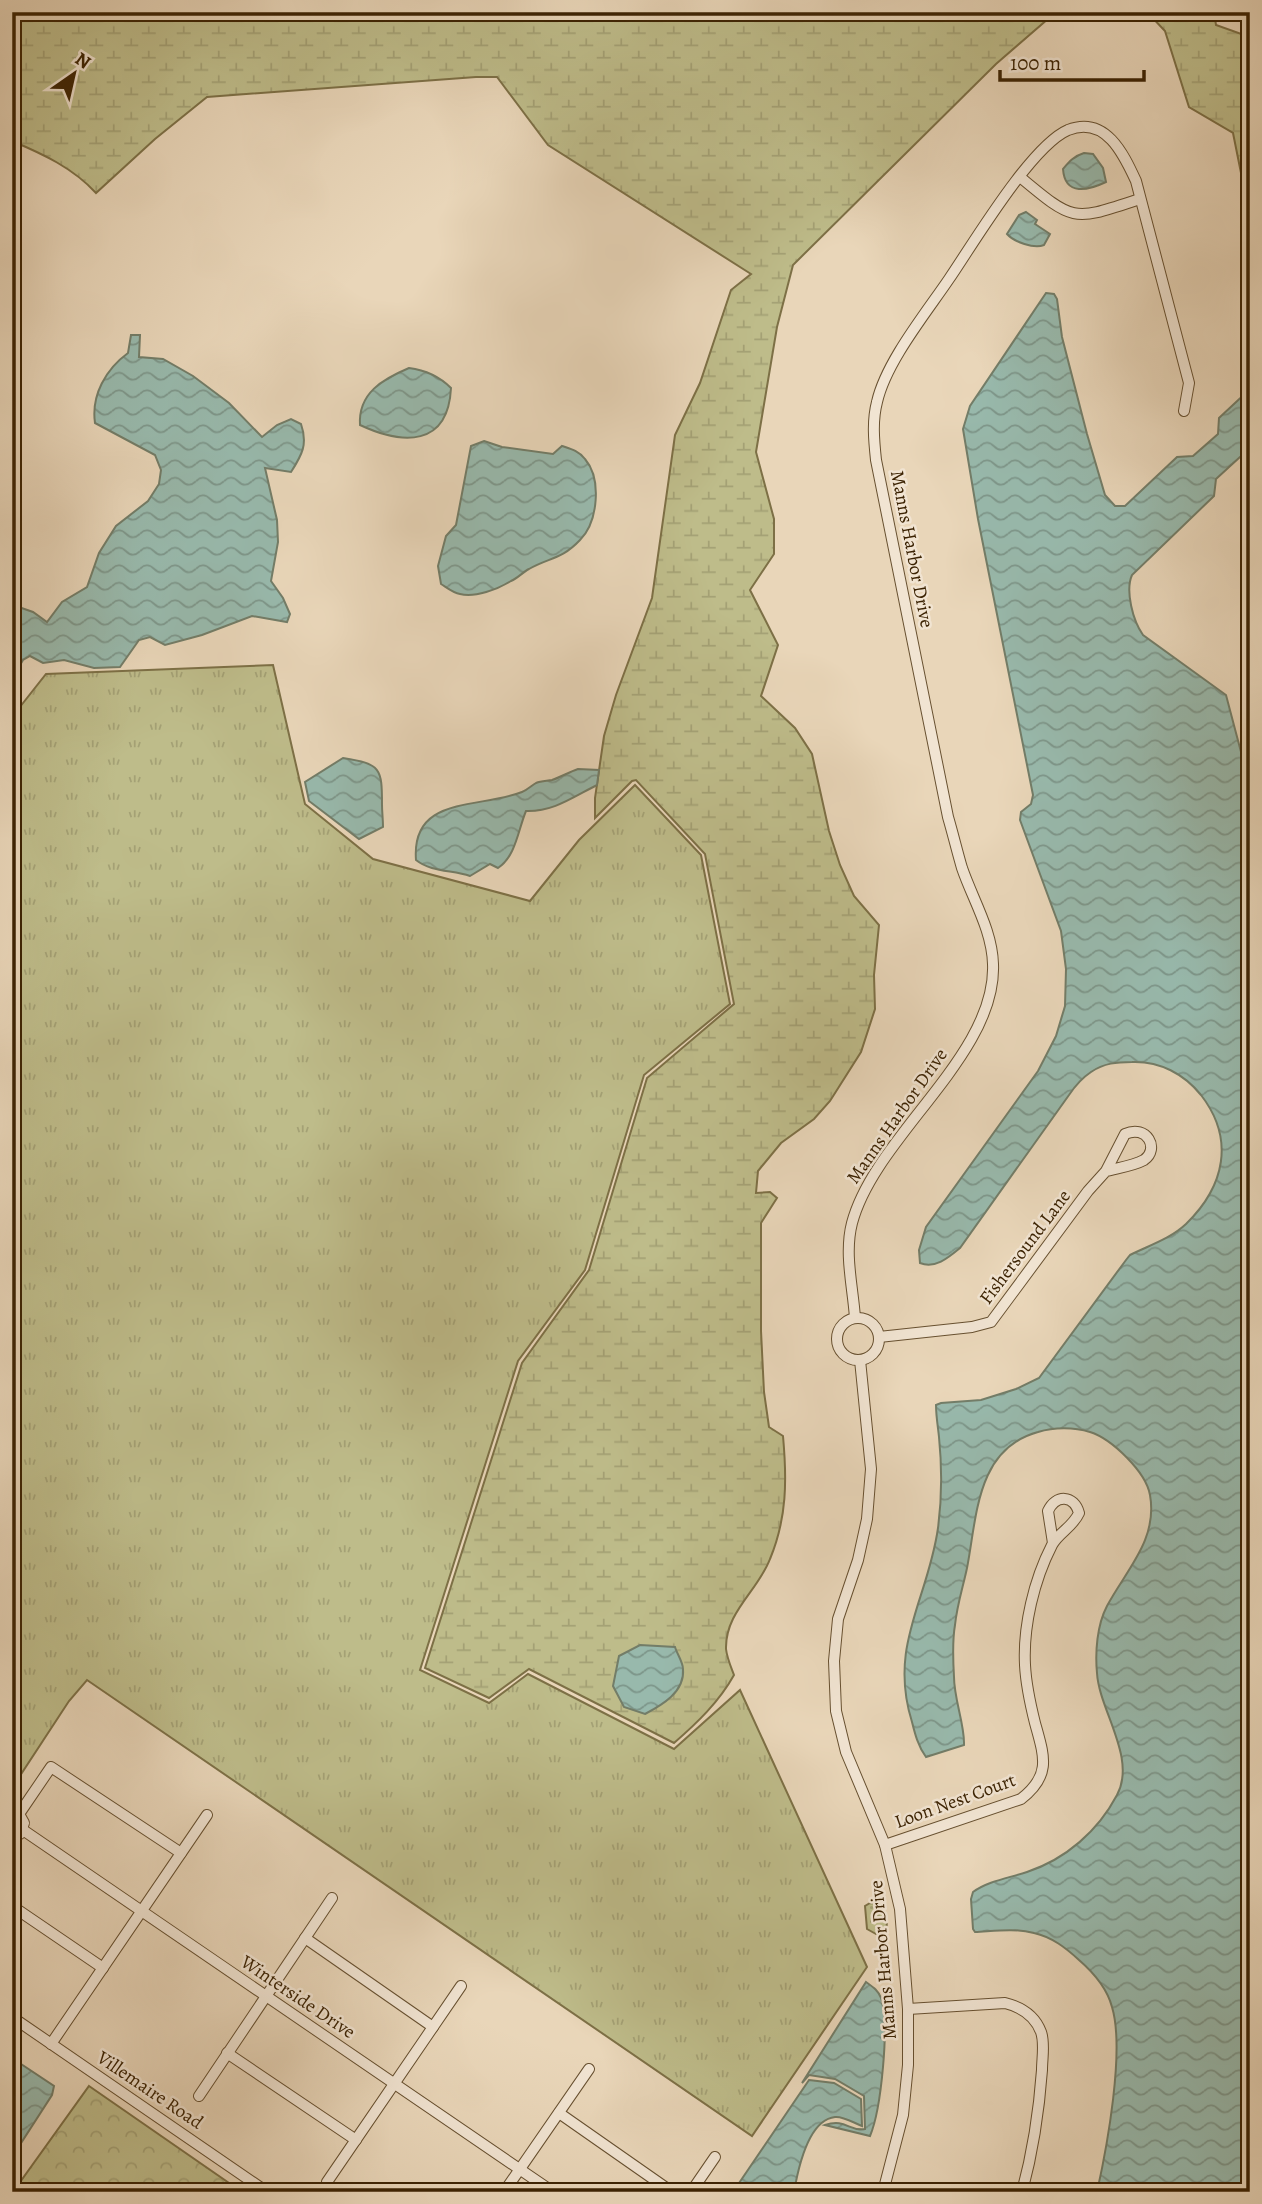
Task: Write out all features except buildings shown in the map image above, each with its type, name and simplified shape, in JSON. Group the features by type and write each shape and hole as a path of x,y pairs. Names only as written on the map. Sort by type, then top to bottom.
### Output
{"street":[{"name":"Manns Harbor Drive","path":"855,1318 849,1256 851,1226 859,1201 875,1172 975,1033 990,997 993,965 989,937 962,868 948,817 876,460 874,432 877,401 895,359 1007,192 1055,139 1070,130 1089,128 1108,135 1122,152 1136,181 1189,383 1184,411"},
{"path":"1020,177 1067,213 1084,216 1140,199"},
{"name":"Fishersound Lane","path":"879,1336 972,1327 991,1322 1088,1191 1106,1171 1125,1135 1139,1131 1146,1135 1150,1143 1150,1153 1144,1159 1106,1171"},
{"path":"855,1318 868,1321 879,1336 877,1350 860,1360 846,1356 838,1345 839,1331 843,1325 855,1318"},
{"name":"Manns Harbor Drive","path":"860,1360 871,1469 867,1520 858,1560 838,1619 834,1661 836,1711 845,1752 886,1845 900,1909 908,2010 908,2066 903,2115 883,2192"},
{"name":"Loon Nest Court","path":"886,1845 1021,1799 1034,1789 1043,1773 1044,1754 1027,1692 1025,1662 1034,1596 1053,1543"},
{"path":"12,1837 23,1830 24,1823 16,1813 51,1767 181,1853"},
{"path":"51,2044 207,1815"},
{"name":"Winterside Drive","path":"23,1830 553,2192"},
{"path":"199,2096 332,1898"},
{"path":"12,1906 103,1968"},
{"path":"305,1938 433,2027"},
{"path":"327,2182 461,1986"},
{"path":"908,2010 1005,2003 1016,2006 1034,2019 1042,2034 1040,2103 1035,2142 1022,2192"},
{"name":"Villemaire Road","path":"12,2018 267,2192"},
{"path":"228,2053 356,2140"},
{"path":"504,2192 589,2069"},
{"path":"559,2113 672,2192"},
{"path":"691,2192 715,2157"}],"green space":[{"path":"12,12 1056,12 996,64 793,265 777,327 756,452 774,519 774,554 750,590 778,645 761,696 795,728 812,754 829,831 840,865 854,896 879,925 874,975 875,1009 861,1052 830,1101 814,1119 781,1143 758,1171 756,1193 770,1192 777,1198 761,1223 761,1331 769,1427 783,1436 783,1514 776,1544 765,1571 736,1613 727,1636 726,1649 734,1675 707,1712 674,1743 529,1669 489,1698 425,1668 522,1363 589,1270 647,1078 734,1004 705,854 636,780 595,818 595,798 604,736 616,695 652,598 675,435 700,383 731,290 751,274 548,145 497,77 207,97 155,139 96,193 67,169 12,141"},
{"path":"1147,12 1214,12 1216,25 1244,35 1239,12 1250,12 1250,183 1244,188 1233,133 1189,107 1165,31"},
{"path":"273,665 305,804 373,859 530,901 579,840 635,785 701,855 730,1004 644,1075 585,1270 518,1361 420,1670 489,1703 528,1674 674,1749 740,1690 867,1967 752,2136 87,1680 69,1701 12,1788 12,717 46,674"},
{"path":"870,1903 879,1904 887,1922 886,1931 876,1934 867,1929 865,1906"},
{"path":"89,2086 242,2192 13,2192"}],"water":[{"path":"1084,153 1093,154 1103,168 1106,182 1085,189 1073,188 1068,184 1063,169"},
{"path":"1026,212 1037,220 1035,224 1050,234 1044,245 1024,244 1007,234 1019,215"},
{"path":"1046,293 1054,294 1057,299 1062,337 1087,434 1105,495 1115,506 1125,506 1177,457 1193,456 1218,434 1219,418 1250,389 1250,457 1240,457 1216,479 1214,496 1132,575 1129,589 1133,614 1143,635 1226,695 1250,786 1250,1449 1246,1481 1250,1513 1250,2192 1097,2192 1110,2125 1116,2073 1115,2025 1107,1993 1085,1965 1047,1937 1020,1931 975,1932 973,1929 973,1892 992,1882 1055,1860 1068,1851 1100,1820 1117,1795 1122,1781 1120,1750 1099,1687 1096,1665 1098,1639 1107,1606 1145,1540 1151,1511 1150,1495 1142,1476 1118,1449 1090,1432 1057,1428 1038,1432 1018,1441 1002,1453 983,1487 954,1631 954,1685 964,1745 926,1757 916,1735 906,1695 907,1646 938,1528 941,1471 936,1405 981,1400 1016,1389 1039,1378 1130,1255 1173,1234 1199,1209 1210,1194 1221,1162 1218,1128 1212,1112 1201,1095 1187,1081 1162,1066 1142,1062 1106,1065 1088,1074 1074,1088 960,1248 936,1264 920,1263 919,1250 926,1227 1038,1071 1056,1036 1065,1006 1066,969 1061,931 1020,820 1021,812 1031,804 1033,795 978,519 963,429 970,406"},
{"path":"131,335 140,335 139,357 163,359 193,376 229,403 262,437 277,425 291,419 301,424 303,449 291,472 265,468 277,520 278,542 271,581 290,614 287,622 252,616 202,635 165,645 150,637 139,640 120,667 94,668 64,660 43,663 30,656 23,660 12,679 12,607 33,612 47,622 62,602 87,587 99,553 116,526 148,501 159,484 161,470 155,455 95,423 98,393 113,367 128,353"},
{"path":"409,368 432,375 451,388 448,407 442,421 432,431 407,438 376,432 360,425 363,404 374,389"},
{"path":"484,441 502,447 553,454 562,446 575,451 583,456 590,467 596,500 586,532 567,551 536,565 500,587 466,595 441,584 438,566 446,536 456,525 471,446"},
{"path":"343,758 372,766 380,775 383,827 359,839 309,801 305,782"},
{"path":"578,769 599,770 597,785 554,806 526,811 513,850 498,868 490,864 470,876 435,869 416,860 417,839 424,824 436,814 522,792 536,783 552,780"},
{"path":"640,1645 675,1647 683,1669 680,1684 671,1697 645,1714 624,1707 613,1686 619,1656"},
{"path":"866,1982 881,1998 885,2027 881,2088 870,2136 825,2125 838,2123 855,2129 865,2129 864,2096 835,2079 809,2075 802,2083"},
{"path":"12,2058 54,2086 52,2095 12,2157"},
{"path":"809,2080 834,2083 861,2099 862,2126 835,2117 818,2127 806,2147 794,2192 733,2192"}]}
